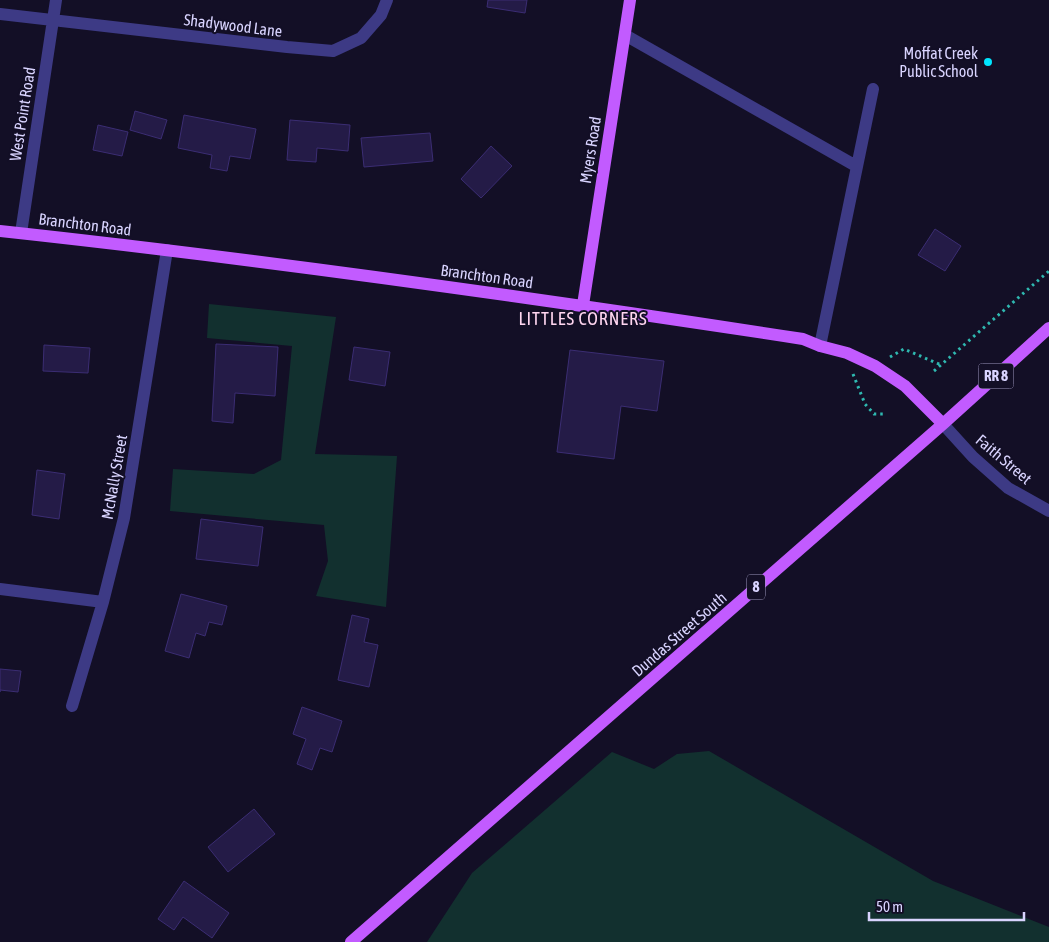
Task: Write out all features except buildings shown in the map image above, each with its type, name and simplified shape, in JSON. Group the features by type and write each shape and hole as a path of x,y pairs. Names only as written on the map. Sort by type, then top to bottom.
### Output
{"main road":[{"name":"Myers Road","path":"583,305 630,0"},
{"name":"Branchton Road","path":"0,231 167,250 583,305 803,339 820,346 847,353 875,366 905,386 943,424"},
{"name":"Dundas Street South","path":"351,942 943,424 1049,328"}],"street":[{"name":"West Point Road","path":"21,233 56,0"},
{"name":"Shadywood Lane","path":"0,14 333,51 361,38 381,14 387,0"},
{"path":"625,35 856,166"},
{"path":"820,346 873,89"},
{"name":"McNally Street","path":"72,706 103,602 124,518 167,250"},
{"name":"Faith Street","path":"943,424 973,457 1008,488 1049,511"},
{"path":"0,589 103,602"}],"path":[{"path":"934,371 1049,271"},
{"path":"904,349 941,365"},
{"path":"847,353 865,404 874,414 885,414"}],"green space":[{"path":"209,304 336,317 315,454 397,456 386,607 316,596 328,561 324,525 170,511 173,469 254,474 281,460 292,346 207,338"},
{"path":"709,751 933,881 1049,927 1049,942 427,942 472,873 612,752 654,769 677,754"}],"place":[{"name":"Moffat Creek Public School","path":"988,62"}],"district":[{"name":"LITTLES CORNERS","path":"583,319"}]}
